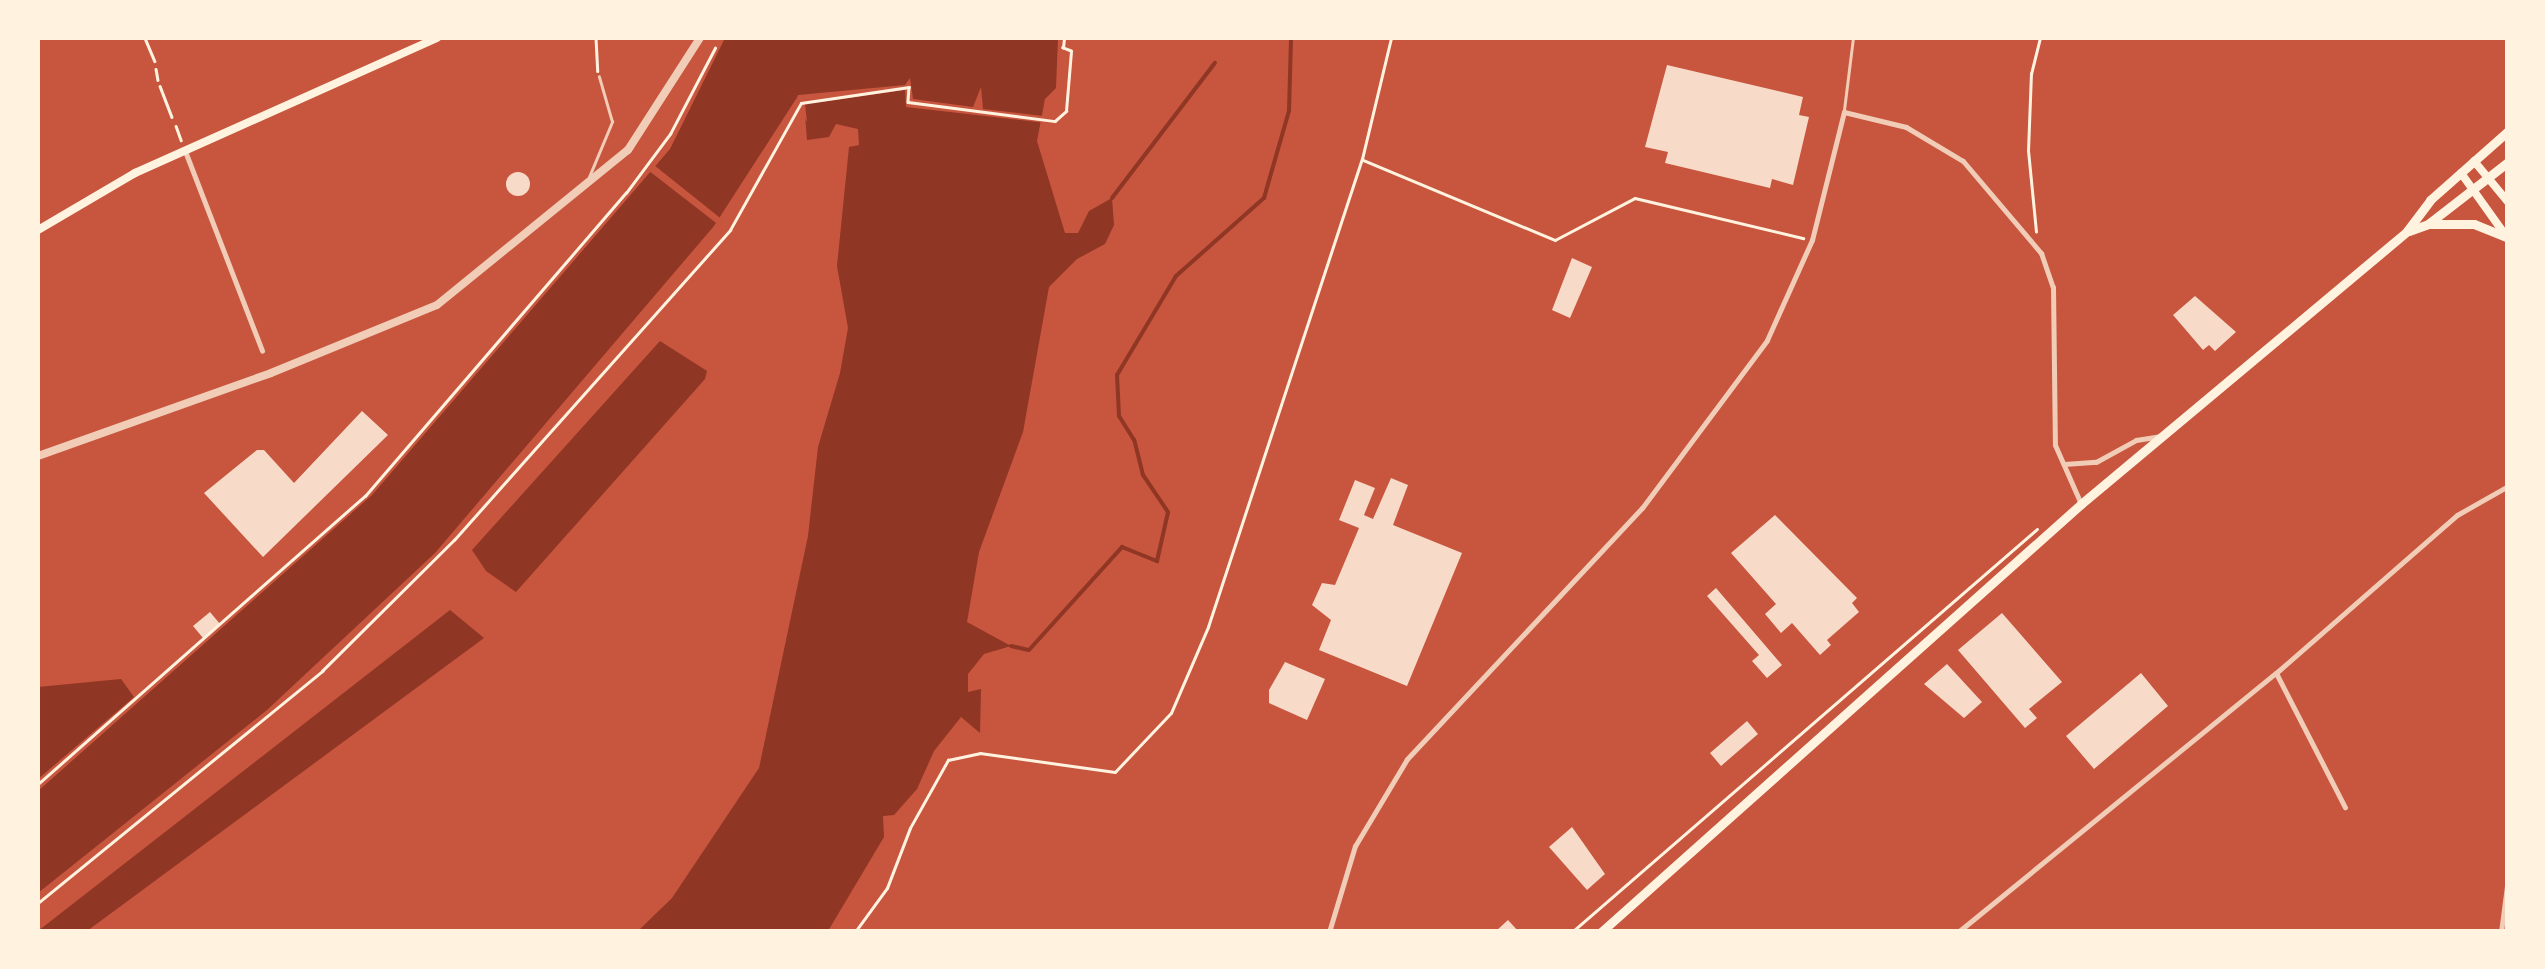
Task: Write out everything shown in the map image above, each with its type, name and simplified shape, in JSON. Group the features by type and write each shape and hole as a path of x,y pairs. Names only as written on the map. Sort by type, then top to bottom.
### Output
{"main road":[{"path":"38,230 185,151 437,38"},
{"path":"1601,932 2081,504 2406,232 2461,173 2508,131"},
{"path":"2474,161 2508,202"},
{"path":"2406,232 2428,224 2508,162"},
{"path":"2461,173 2507,238"},
{"path":"2428,224 2474,224 2507,238"}],"street":[{"path":"38,456 271,373 437,306 628,150 700,38"},
{"path":"1329,932 1356,846 1408,758 1576,583 1687,453 1768,340 1812,240 1844,112 1906,127 1937,142 1983,180 2040,253 2052,288 2056,445 2081,504"},
{"path":"185,151 262,351"},
{"path":"2064,464 2096,462 2136,440 2165,435"},
{"path":"1958,932 2276,673 2457,516 2508,486"},
{"path":"2276,673 2345,807"},
{"path":"2501,932 2508,878"}],"lane":[{"path":"1844,112 1853,38"},
{"path":"585,188 612,122 599,77"}],"path":[{"path":"145,38 155,61"},
{"path":"596,38 599,77"},
{"path":"38,902 322,671 454,540 730,230 804,102 910,88 908,102 1054,121 1066,111 1071,50 1063,48 1064,38"},
{"path":"855,932 887,888 910,828 948,760 980,752 1115,772 1164,724 1208,627 1362,159 1390,38"},
{"path":"2040,38 2030,74 2028,150 2040,253"},
{"path":"38,784 365,496 626,193 670,134 715,48"},
{"path":"156,69 158,80"},
{"path":"160,86 172,117"},
{"path":"176,126 185,151"},
{"path":"1362,159 1555,240 1635,198 1812,240"},
{"path":"1572,932 2030,531 2058,524"}],"shaded area":[{"path":"725,38 1058,38 1056,88 1045,99 1037,141 1065,233 1078,233 1089,211 1112,198 1114,225 1105,244 1077,259 1049,287 1023,432 979,552 967,622 1011,646 984,654 968,674 968,692 981,689 980,733 961,717 934,751 917,789 894,815 883,816 884,837 828,931 638,931 672,898 759,768 808,536 818,447 840,373 848,328 837,266 849,147 859,145 858,129 836,124 829,137 807,140 804,102 796,99 714,226 435,553 267,710 38,893 38,791 372,495 670,149"},
{"path":"660,341 707,371 705,379 516,592 486,571 472,550"},
{"path":"450,610 484,638 87,931 38,931"},
{"path":"121,679 134,697 38,779 38,687"}],"pier":[{"path":"910,78 913,99 973,107 981,87 983,109 1043,116 1045,99 1053,102 1046,123 906,107 905,90 805,104 807,122 799,107 791,112 798,95 905,85"},
{"path":"649,161 724,221 720,226 644,167"}],"building":[{"path":"1667,65 1803,97 1799,115 1809,117 1793,185 1772,179 1770,188 1665,163 1668,152 1645,147"},
{"path":"518,172 530,184 518,196 506,184"},
{"path":"1572,258 1592,267 1570,318 1552,310"},
{"path":"2195,296 2236,332 2215,351 2209,345 2203,350 2173,315"},
{"path":"362,411 388,435 263,557 204,493 257,450 264,450 294,483"},
{"path":"1391,478 1408,485 1393,525 1462,553 1407,686 1319,650 1331,620 1312,605 1322,583 1335,585 1359,528 1339,520 1355,480 1375,488 1364,515 1373,519"},
{"path":"1775,515 1857,598 1852,603 1859,612 1827,640 1831,645 1820,655 1792,623 1781,633 1765,614 1776,604 1731,553"},
{"path":"1716,588 1782,665 1767,678 1752,661 1759,655 1707,596"},
{"path":"210,612 220,624 203,638 193,626"},
{"path":"2002,613 2062,682 2029,709 2037,718 2025,728 1958,650"},
{"path":"1285,662 1325,679 1307,720 1269,703 1269,690"},
{"path":"1947,664 1982,702 1964,718 1924,684"},
{"path":"2141,673 2168,706 2094,769 2066,736"},
{"path":"1747,721 1758,734 1721,766 1710,753"},
{"path":"1572,827 1605,874 1587,890 1549,847"},
{"path":"1508,920 1519,932 1495,932"}],"waterway":[{"path":"1011,646 1029,650 1122,547 1157,561 1168,512 1143,475 1134,440 1119,416 1117,375 1176,276 1264,198 1289,111 1291,38"},
{"path":"1112,198 1215,63"}]}
